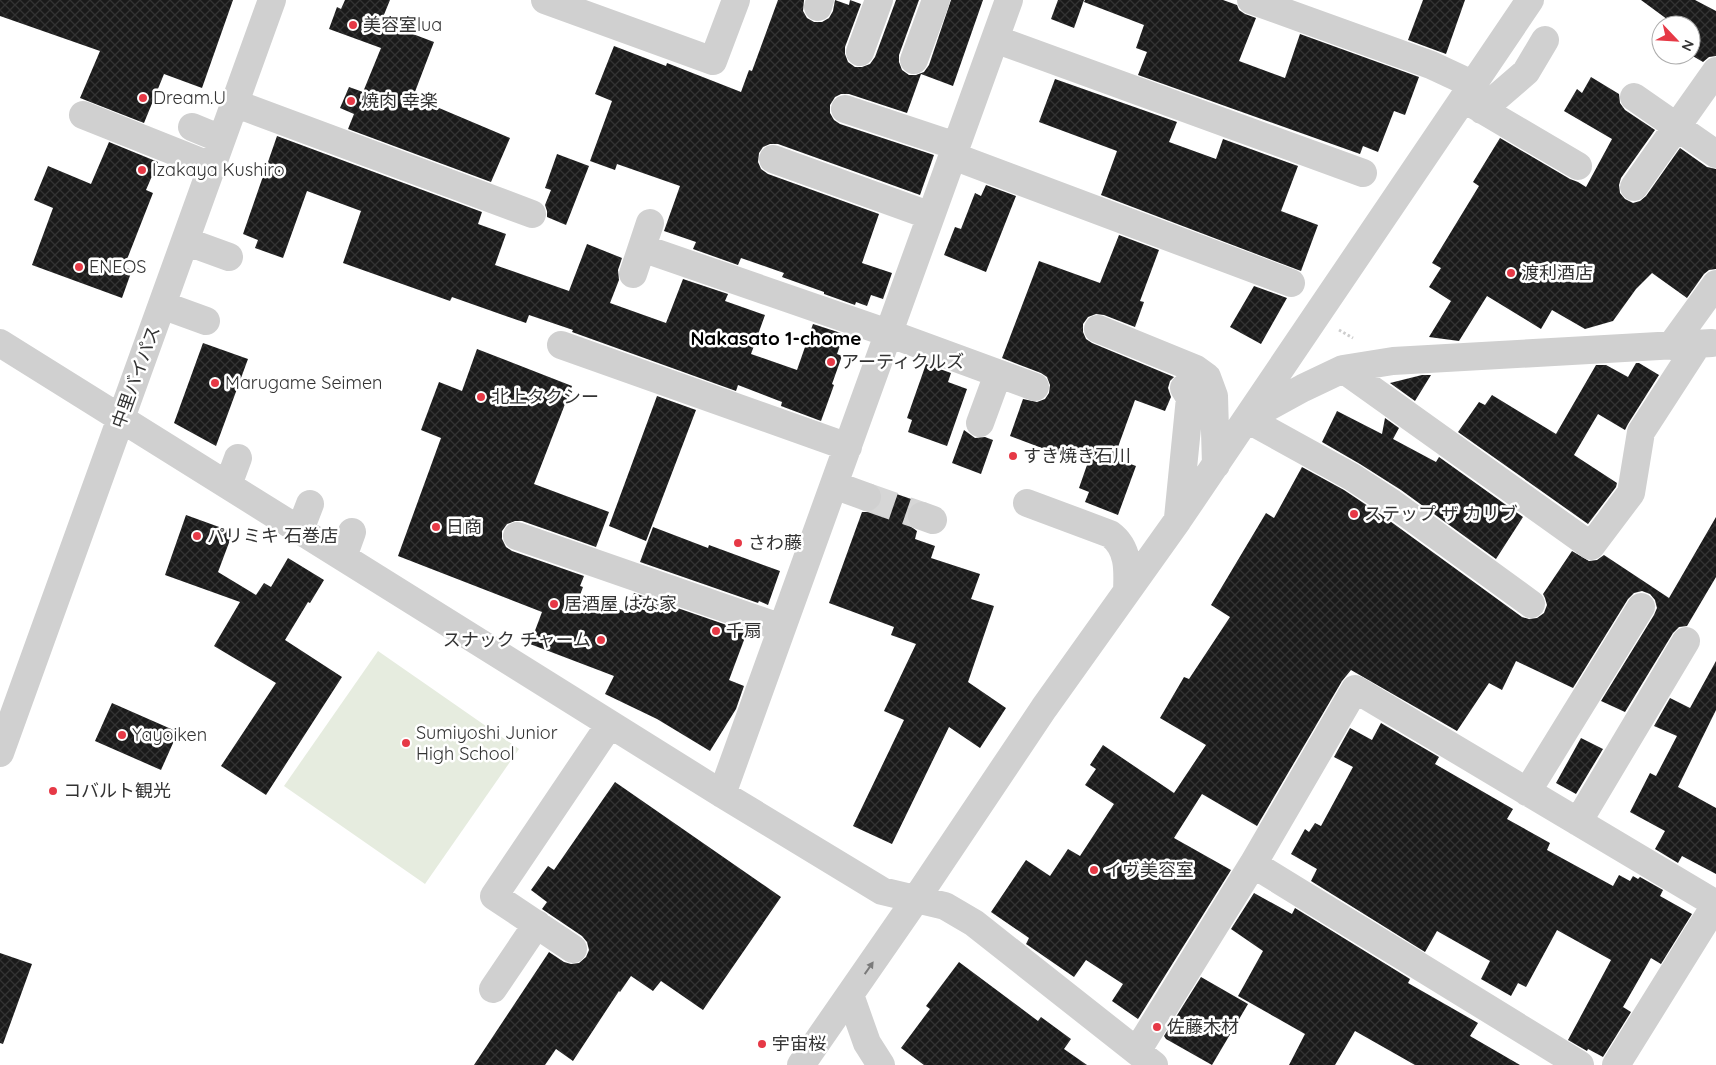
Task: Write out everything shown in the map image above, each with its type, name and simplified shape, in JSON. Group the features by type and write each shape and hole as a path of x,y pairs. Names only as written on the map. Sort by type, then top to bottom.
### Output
{"street":[{"name":"中里バイパス","path":"0,753 8,710 121,419 272,0"},
{"path":"550,1 713,61 736,0"},
{"path":"860,52 879,0"},
{"path":"914,60 936,0"},
{"path":"722,794 1009,0"},
{"path":"1251,0 1431,65 1473,98 1578,166"},
{"path":"1498,48 1506,0"},
{"path":"801,1065 916,899 1044,708 1473,98 1498,48 1530,0"},
{"path":"995,38 1363,173"},
{"path":"1473,98 1526,72 1545,40"},
{"path":"1634,187 1716,71"},
{"path":"1634,97 1716,154"},
{"path":"234,103 532,214"},
{"path":"845,109 1290,282"},
{"path":"83,115 211,166"},
{"path":"192,127 221,139"},
{"path":"773,160 931,216"},
{"path":"633,274 646,235 888,333 1035,387"},
{"path":"185,241 229,256"},
{"path":"1671,346 1716,284"},
{"path":"162,306 206,322"},
{"path":"1098,328 1196,369 1207,377 1214,396 1216,465"},
{"path":"0,343 722,794 882,891 945,906 974,923 1146,1058 1253,864 1355,689 1716,904 1616,1065"},
{"path":"1247,419 1303,388 1344,369 1393,362 1707,343"},
{"path":"1344,369 1591,546 1631,493 1641,432 1707,343"},
{"path":"561,345 848,447"},
{"path":"980,422 998,374"},
{"path":"1178,520 1190,398 1184,388"},
{"path":"1247,419 1352,477 1392,503 1531,604"},
{"path":"228,485 238,458"},
{"path":"834,485 867,497"},
{"path":"1027,503 1110,534 1118,540 1128,563 1127,591"},
{"path":"300,530 310,504"},
{"path":"342,557 352,532"},
{"path":"517,536 782,628"},
{"path":"1527,792 1641,607"},
{"path":"1578,822 1686,641"},
{"path":"573,949 494,896 610,724"},
{"path":"1253,864 1580,1065"},
{"path":"493,989 537,924"},
{"path":"850,995 868,1043 881,1065"}],"shaded area":[{"path":"378,651 519,749 425,884 284,786"}],"building":[{"path":"0,0 233,0 202,88 164,74 144,123 80,98 100,51 0,16"},
{"path":"345,0 390,0 381,22 434,42 413,97 510,138 491,182 348,129 354,114 340,108 349,87 363,92 381,48 329,29 337,7 341,9"},
{"path":"778,0 804,0 803,11 807,18 814,22 822,22 829,18 833,11 835,0 849,5 850,0 861,4 845,47 845,54 848,62 855,67 862,67 870,64 875,57 896,0 919,0 899,55 902,70 909,75 916,75 924,72 929,65 951,0 983,0 953,86 921,74 907,113 849,94 841,94 835,97 830,105 830,113 834,120 840,124 934,155 920,195 778,144 770,144 763,147 759,153 758,162 761,169 768,174 879,214 862,263 892,273 883,299 871,295 867,306 856,302 855,305 824,294 824,292 782,277 784,273 741,258 738,265 693,249 696,242 664,231 680,186 617,164 615,170 590,161 612,101 595,94 614,46 666,66 667,63 741,92 749,70 752,71"},
{"path":"1058,0 1084,0 1074,28 1051,19"},
{"path":"1085,0 1223,0 1237,5 1239,10 1256,18 1239,61 1285,78 1300,34 1419,77 1405,115 1394,111 1378,152 1363,146 1360,154 1138,75 1147,52 1136,48 1144,25 1084,2"},
{"path":"1423,0 1465,0 1446,54 1408,40"},
{"path":"1641,0 1695,0 1716,11 1716,56 1709,57 1703,62 1701,61 1701,15 1661,15"},
{"path":"1591,77 1619,94 1620,103 1625,110 1655,130 1621,178 1619,185 1620,193 1625,199 1633,203 1640,201 1646,196 1680,148 1707,167 1716,169 1716,269 1709,270 1704,274 1687,298 1652,273 1636,289 1613,321 1585,329 1552,310 1541,329 1487,296 1459,341 1429,337 1451,301 1429,287 1441,268 1432,263 1479,186 1473,182 1500,138 1586,187 1612,139 1564,111 1577,89 1582,93"},
{"path":"1055,79 1177,122 1169,142 1216,159 1223,139 1298,166 1281,211 1318,225 1301,271 1101,195 1117,151 1039,122"},
{"path":"277,136 482,212 478,224 506,234 495,265 569,291 587,244 622,258 618,270 619,280 610,303 666,323 683,279 728,294 725,301 765,315 751,354 797,370 813,324 844,334 837,354 842,356 821,421 781,406 782,402 738,385 736,391 529,315 526,323 452,297 450,301 343,263 361,211 307,191 283,258 255,248 258,240 243,234"},
{"path":"109,142 158,162 146,190 153,193 124,267 132,270 122,298 32,265 53,208 34,200 48,166 91,184"},
{"path":"557,154 589,166 566,225 547,217 545,205 551,190 545,188"},
{"path":"986,185 1016,196 986,272 944,255 955,227 961,229 975,193 981,196"},
{"path":"1119,235 1159,250 1140,301 1144,302 1135,327 1104,315 1096,314 1088,317 1083,324 1083,332 1086,339 1092,343 1174,377 1170,381 1168,388 1171,397 1165,411 1135,400 1114,458 1136,466 1118,515 1085,502 1089,492 1079,488 1087,465 1010,436 1023,399 1037,402 1045,399 1049,393 1050,385 1047,377 1041,373 1002,358 1039,261 1100,283"},
{"path":"1254,286 1287,298 1261,344 1230,327"},
{"path":"203,343 248,359 216,446 174,423"},
{"path":"477,349 572,386 534,484 609,512 596,547 522,521 515,521 507,524 502,531 502,539 506,547 512,551 584,576 580,586 583,587 580,595 626,612 634,593 747,632 729,680 744,686 736,709 710,751 657,719 605,694 614,676 530,644 542,612 398,556 441,438 421,430 439,382 462,391"},
{"path":"1636,363 1659,375 1625,430 1598,414 1574,455 1617,483 1588,524 1458,432 1479,402 1485,405 1492,395 1556,434 1596,365 1606,365 1628,377"},
{"path":"926,364 951,373 948,382 967,389 947,446 908,432 912,420 907,418"},
{"path":"1422,375 1431,375 1415,401 1390,383"},
{"path":"657,396 696,410 646,541 609,526"},
{"path":"1337,411 1382,434 1385,418 1399,428 1393,439 1436,462 1439,457 1523,517 1496,559 1401,490 1322,442"},
{"path":"964,430 975,438 985,437 993,440 981,474 952,463"},
{"path":"1302,467 1344,490 1383,516 1522,617 1529,619 1537,618 1544,613 1547,605 1543,594 1572,551 1589,561 1597,560 1604,555 1669,598 1716,517 1716,577 1687,626 1679,627 1673,633 1625,712 1601,701 1657,608 1655,600 1650,594 1642,591 1634,593 1628,599 1573,688 1516,661 1502,690 1489,683 1457,731 1351,670 1342,681 1257,826 1202,794 1174,838 1231,870 1138,1019 1112,1001 1123,984 1086,960 1074,977 1026,944 1029,938 991,912 1026,860 1050,876 1068,849 1080,856 1114,804 1085,785 1096,769 1090,765 1103,745 1174,793 1206,745 1160,718 1184,677 1189,679 1230,617 1211,605 1266,513 1274,518"},
{"path":"879,488 917,501 908,510 907,519 910,526 917,531 915,539 935,546 931,558 980,574 971,599 994,606 968,682 1006,708 980,748 949,727 892,844 853,826 904,720 884,711 916,644 891,635 894,627 829,603 862,512 870,512 877,509 881,503 882,495"},
{"path":"186,515 233,532 218,572 256,595 264,583 271,587 288,558 324,580 285,640 342,677 266,795 221,766 276,683 214,646 240,602 165,575"},
{"path":"653,527 708,548 709,545 780,571 768,605 640,562"},
{"path":"1716,661 1716,710 1678,787 1716,808 1716,874 1682,856 1678,863 1655,849 1665,831 1630,812 1650,773 1656,776 1677,736 1654,726 1670,698 1690,708"},
{"path":"112,703 178,732 161,770 95,741"},
{"path":"1381,723 1439,757 1435,764 1513,809 1507,819 1550,843 1547,850 1613,886 1619,875 1630,881 1633,876 1638,879 1640,877 1663,890 1660,896 1692,914 1661,964 1651,958 1623,1007 1631,1012 1603,1057 1588,1049 1587,1051 1568,1040 1611,960 1557,930 1526,987 1518,983 1511,996 1481,979 1490,961 1437,931 1425,952 1311,881 1317,869 1291,854 1305,829 1309,832 1315,823 1321,826 1353,767 1334,757 1350,728 1372,740"},
{"path":"1581,738 1603,749 1576,794 1556,783"},
{"path":"615,782 781,897 703,1010 661,981 653,991 631,976 573,1061 556,1049 545,1065 474,1065 549,952 564,962 571,964 579,963 586,957 589,950 587,942 582,936 542,909 547,902 531,890 548,866 554,870"},
{"path":"1254,893 1292,914 1295,908 1410,979 1408,983 1478,1023 1470,1036 1520,1065 1415,1065 1355,1031 1335,1065 1289,1065 1305,1034 1238,996 1263,951 1231,929"},
{"path":"0,953 32,964 3,1044 0,1043"},
{"path":"959,962 1038,1021 1041,1017 1071,1039 1064,1049 1087,1065 924,1065 901,1048 930,1009 926,1006"},
{"path":"1201,977 1248,1004 1212,1065 1166,1039 1164,1036"}],"tunnel":[{"path":"867,497 922,516"}],"place":[{"name":"美容室lua","path":"353,25"},
{"name":"Dream.U","path":"143,98"},
{"name":"焼肉 幸楽","path":"351,101"},
{"name":"Izakaya Kushiro","path":"142,170"},
{"name":"ENEOS","path":"79,267"},
{"name":"渡利酒店","path":"1511,273"},
{"name":"アーティクルズ","path":"831,362"},
{"name":"Marugame Seimen","path":"215,383"},
{"name":"北上タクシー","path":"481,397"},
{"name":"すき焼き石川","path":"1013,456"},
{"name":"ステップ ザ カリブ","path":"1354,514"},
{"name":"日商","path":"436,527"},
{"name":"パリミキ 石巻店","path":"197,536"},
{"name":"さわ藤","path":"738,543"},
{"name":"居酒屋 はな家","path":"554,604"},
{"name":"千扇","path":"716,631"},
{"name":"スナック チャーム","path":"601,640"},
{"name":"Yayoiken","path":"122,735"},
{"name":"Sumiyoshi Junior High School","path":"406,743"},
{"name":"コバルト観光","path":"53,791"},
{"name":"イヴ美容室","path":"1094,870"},
{"name":"佐藤木材","path":"1157,1027"},
{"name":"宇宙桜","path":"762,1044"}],"district":[{"name":"Nakasato 1-chome","path":"776,338"}]}
